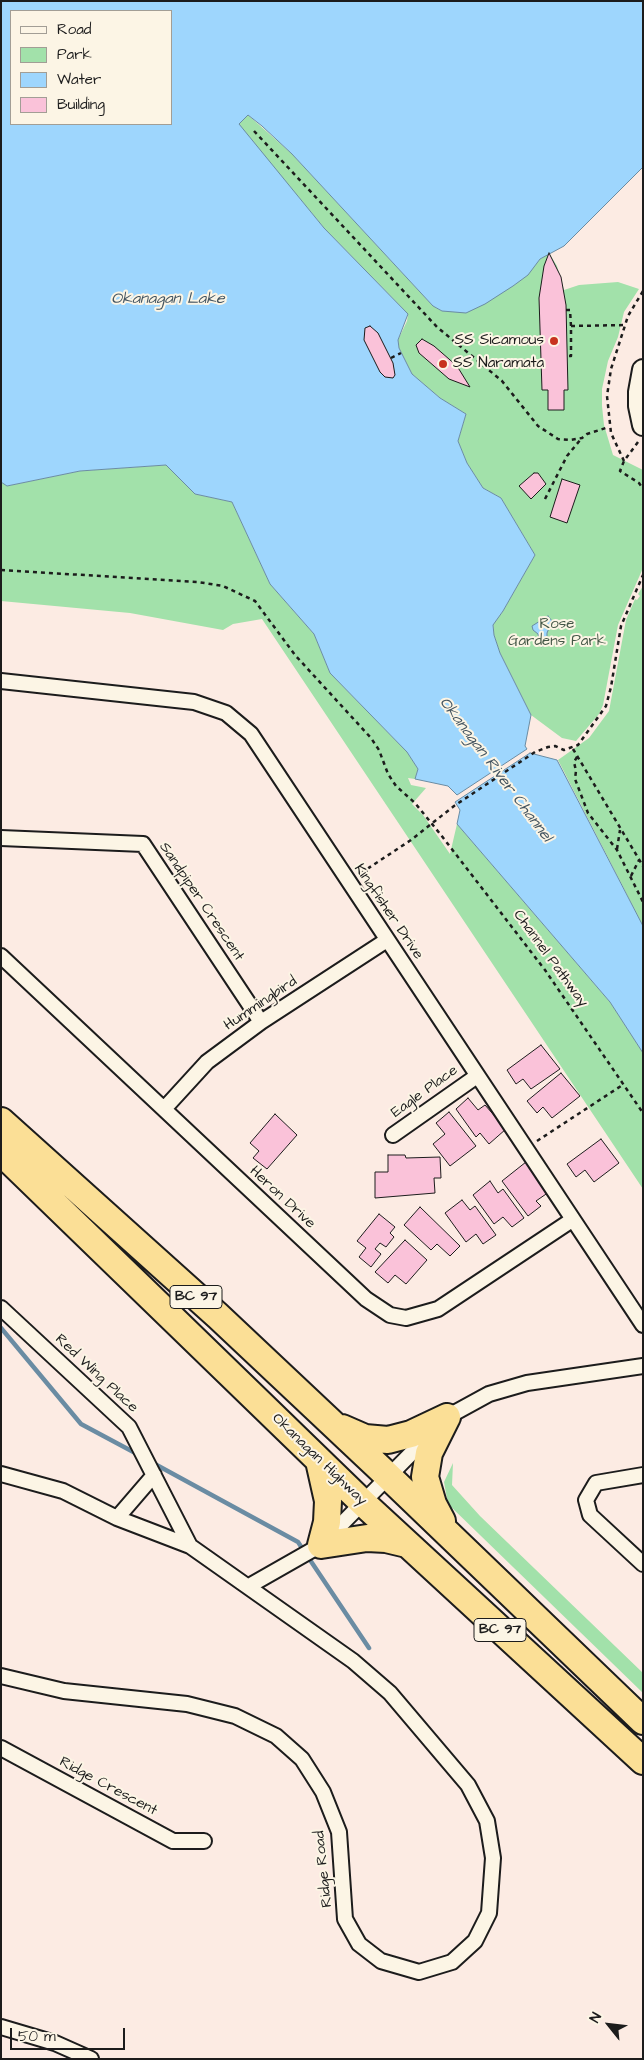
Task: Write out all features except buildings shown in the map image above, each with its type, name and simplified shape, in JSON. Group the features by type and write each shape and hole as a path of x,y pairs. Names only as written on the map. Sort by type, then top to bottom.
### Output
{"highway":[{"name":"BC 97","path":"1,1121 388,1476 643,1721"},
{"name":"Okanagan Highway","path":"1,1152 363,1503 643,1761"},
{"path":"333,1425 366,1438 388,1440 412,1434 447,1417"},
{"path":"447,1417 429,1452 425,1477 433,1504 450,1535"},
{"path":"319,1461 328,1502 327,1522 321,1545 367,1538 386,1538 407,1544"}],"street":[{"path":"643,370 638,392 638,406 643,425"},
{"name":"Kingfisher Drive","path":"1,681 194,702 226,713 251,734 476,1076 643,1325"},
{"name":"Sandpiper Crescent","path":"1,838 143,844 261,1022"},
{"name":"Hummingbird","path":"164,1109 207,1062 261,1022 387,940"},
{"name":"Heron Drive","path":"1,956 366,1299 390,1315 406,1318 438,1308 572,1220"},
{"name":"Eagle Place","path":"393,1135 476,1076"},
{"name":"Red Wing Place","path":"1,1308 129,1427 190,1546"},
{"path":"1,1474 63,1491 117,1518 190,1546 249,1586 321,1545 447,1417 489,1394 527,1382 643,1366"},
{"path":"117,1518 154,1475"},
{"path":"643,1475 596,1483 586,1500 590,1515 643,1564"},
{"name":"Ridge Road","path":"1,1676 64,1691 187,1704 235,1716 276,1736 302,1759 323,1792 336,1824 339,1832 345,1919 359,1944 381,1961 419,1972 452,1962 475,1941 489,1913 492,1849 487,1821 468,1785 390,1693 353,1661 249,1586"},
{"name":"Ridge Crescent","path":"1,1748 173,1841 204,1841"},
{"path":"1,2028 54,2043 91,2059"}],"path":[{"path":"254,131 437,327 502,381 538,426 558,439 582,438"},
{"path":"624,461 614,443 609,427 607,407 609,379 632,306 643,291"},
{"path":"566,310 570,310 571,326 571,356 568,356"},
{"path":"571,326 626,324"},
{"path":"391,358 402,353"},
{"path":"545,499 567,456 582,438 587,434 609,427"},
{"path":"643,436 624,461 620,471 639,483 643,489"},
{"name":"Channel Pathway","path":"1,570 198,582 223,586 247,595 255,601 295,655 371,738 379,750 388,774 396,786 415,803 432,823 545,970 643,1113"},
{"path":"348,882 454,806 536,752 555,746 564,750 578,746 600,718 606,706 621,626 641,584 643,575"},
{"path":"572,749 643,866"},
{"path":"578,758 574,762 575,779 588,813 617,850 643,902"},
{"path":"617,850 620,828"},
{"path":"631,876 639,860"},
{"path":"525,1149 624,1084"}],"green space":[{"name":"Rose Gardens Park","path":"248,115 292,154 433,306 442,311 513,286 527,275 540,259 549,253 557,266 564,290 579,285 618,282 639,289 624,312 618,337 608,361 602,389 602,406 604,425 613,455 643,470 643,568 618,625 603,705 599,714 576,741 562,738 531,715 500,653 494,635 493,624 503,611 535,555 501,498 483,488 467,463 458,441 466,414 440,398 412,374 399,348 398,340 407,321 408,314 324,228 238,124"},
{"path":"166,465 195,494 232,502 270,584 314,634 330,673 407,752 418,769 415,779 408,778 411,785 426,788 412,804 423,815 450,854 457,824 610,1002 643,1053 643,1189 262,619 233,624 223,630 130,613 1,601 1,482 7,486 80,471"},
{"path":"643,586 643,926 558,760 589,738 609,711 626,620 635,599 637,600 640,596 638,594"},
{"path":"453,1463 452,1485 480,1516 643,1673 643,1693 448,1504 444,1482"}],"water":[{"name":"Okanagan Lake","path":"1,1 643,1 643,167 564,246 540,259 528,275 513,286 485,304 466,313 442,311 433,306 292,154 248,115 239,124 324,228 408,314 398,340 399,348 412,374 440,398 466,414 458,441 467,463 483,488 501,498 535,555 493,625 500,653 531,715 525,746 527,749 457,795 448,786 415,779 418,769 407,752 330,673 314,634 270,584 232,502 195,494 166,465 80,471 7,486 1,482"},
{"path":"548,616 552,621 547,633 547,644 541,647 538,634 533,630 532,626"},
{"path":"530,753 557,760 643,926 643,1053 610,1002 457,824 460,810 455,802"}],"waterway":[{"path":"1,1328 81,1424 139,1455"},
{"path":"153,1463 298,1542 369,1648"}],"place":[{"name":"SS Sicamous","path":"554,341"},
{"name":"SS Naramata","path":"443,364"}],"water label":[{"name":"Okanagan River Channel","path":"495,770"}]}
